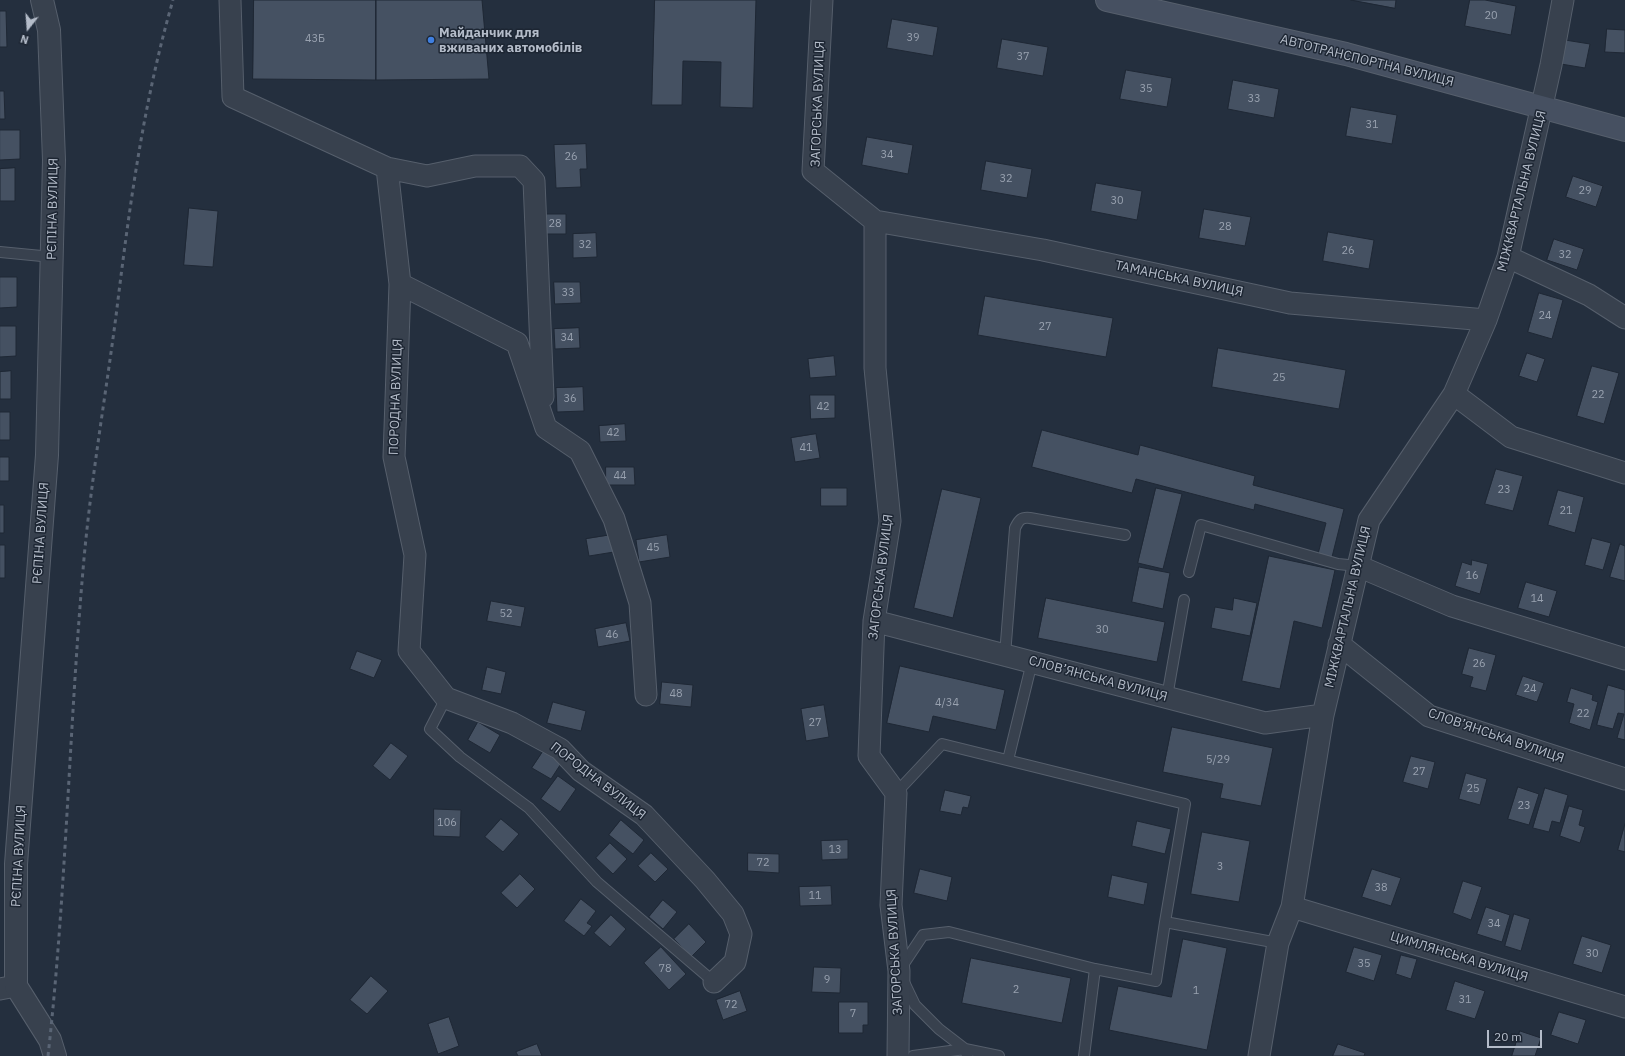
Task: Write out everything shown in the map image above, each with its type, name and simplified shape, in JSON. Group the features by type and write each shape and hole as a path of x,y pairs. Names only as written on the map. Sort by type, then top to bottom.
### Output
{"main road":[{"name":"АВТОТРАНСПОРТНА ВУЛИЦЯ","path":"1107,0 1346,54 1542,106 1625,130"}],"street":[{"name":"РЄПІНА ВУЛИЦЯ","path":"42,0 49,30 54,160 47,454 8,987 50,1040 55,1056"},
{"path":"230,0 233,97 387,168 426,176 475,166 520,166 534,181 542,389 546,428"},
{"name":"ЗАГОРСЬКА ВУЛИЦЯ","path":"822,0 813,171 875,221 875,368 890,521 874,621 869,756 896,793 891,905 898,971 898,1056"},
{"name":"МІЖКВАРТАЛЬНА ВУЛИЦЯ","path":"1259,1056 1278,943 1292,907 1323,715 1369,520 1454,394 1486,320 1508,257 1542,106 1563,0"},
{"name":"ПОРОДНА ВУЛИЦЯ","path":"387,168 400,284 394,457 415,555 409,651 446,698 512,723 560,749 581,771 644,815 705,880 733,914 741,934 735,962 714,982"},
{"name":"ТАМАНСЬКА ВУЛИЦЯ","path":"875,221 1043,250 1290,303 1486,320"},
{"path":"1508,257 1589,295 1625,318"},
{"path":"400,284 517,343 546,428 580,451 614,519 640,603 646,695"},
{"path":"1454,394 1511,437 1625,473"},
{"path":"1358,566 1452,606 1625,659"},
{"name":"СЛОВ’ЯНСЬКА ВУЛИЦЯ","path":"874,621 1265,723 1323,715"},
{"name":"СЛОВ’ЯНСЬКА ВУЛИЦЯ","path":"1339,644 1429,716 1625,779"},
{"name":"ЦИМЛЯНСЬКА ВУЛИЦЯ","path":"1292,907 1625,1007"}],"lane":[{"path":"0,252 52,257"},
{"path":"1005,655 1015,528 1018,520 1030,518 1125,535"},
{"path":"1189,572 1201,525 1336,564 1358,566"},
{"path":"1167,697 1184,600"},
{"path":"1008,760 1032,662"},
{"path":"446,698 430,729 460,758 529,808 598,882 714,982"},
{"path":"896,793 942,744 1185,804 1156,981 1095,969 949,932 923,934 898,971 915,1004 939,1029 966,1052"},
{"path":"1165,922 1278,943"},
{"path":"1084,1056 1095,969"},
{"path":"913,1056 966,1052 998,1056"}],"building":[{"path":"254,0 376,0 376,80 253,79"},
{"name":"Майданчик для вживаних автомобілів","path":"376,0 482,0 489,79 376,80"},
{"path":"655,0 756,0 753,108 720,107 721,62 683,61 682,105 652,105"},
{"path":"1351,0 1396,0 1395,8"},
{"path":"1470,0 1485,0 1516,6 1511,35 1465,26"},
{"path":"0,11 6,11 7,47 0,47"},
{"path":"892,19 938,27 933,56 887,48"},
{"path":"1607,29 1625,30 1625,53 1605,52"},
{"path":"1002,39 1048,47 1043,76 997,68"},
{"path":"1565,40 1590,44 1585,68 1561,64"},
{"path":"1126,70 1172,78 1167,107 1120,99"},
{"path":"1233,80 1279,89 1274,118 1228,109"},
{"path":"0,91 4,91 5,119 0,119"},
{"path":"1351,107 1397,115 1392,144 1346,136"},
{"path":"0,130 20,130 20,159 0,160"},
{"path":"867,137 913,145 908,174 862,165"},
{"path":"586,144 587,169 580,169 581,187 556,188 554,145"},
{"path":"986,161 1032,169 1027,198 981,190"},
{"path":"15,168 15,201 0,201 0,169"},
{"path":"1573,176 1603,186 1596,207 1566,197"},
{"path":"1096,183 1142,191 1137,220 1091,211"},
{"path":"189,208 218,211 213,267 184,265"},
{"path":"1204,209 1251,217 1245,246 1199,238"},
{"path":"543,214 566,214 566,234 544,234"},
{"path":"1328,232 1374,240 1369,269 1323,261"},
{"path":"596,233 597,257 573,258 573,234"},
{"path":"1554,239 1584,249 1577,270 1547,260"},
{"path":"0,277 17,277 17,307 0,308"},
{"path":"554,282 580,282 581,303 555,304"},
{"path":"1539,293 1563,300 1552,339 1528,332"},
{"path":"985,296 1113,318 1106,357 978,335"},
{"path":"0,326 16,326 16,356 0,357"},
{"path":"579,328 580,348 555,349 554,329"},
{"path":"1218,348 1346,370 1339,409 1212,387"},
{"path":"1527,353 1545,359 1537,382 1519,376"},
{"path":"834,356 836,376 810,378 808,359"},
{"path":"1592,366 1619,373 1604,424 1577,416"},
{"path":"11,371 11,399 0,399 0,372"},
{"path":"583,387 584,411 557,412 556,388"},
{"path":"810,395 835,395 835,418 811,419"},
{"path":"0,412 10,412 10,440 0,440"},
{"path":"625,424 626,441 600,442 599,426"},
{"path":"1042,430 1138,455 1140,445 1255,476 1253,485 1344,509 1332,557 1318,554 1326,523 1255,504 1254,510 1136,479 1132,493 1032,467"},
{"path":"816,434 820,458 795,462 791,438"},
{"path":"0,457 9,457 9,481 0,481"},
{"path":"606,467 634,467 635,485 606,485"},
{"path":"1496,469 1523,476 1513,511 1485,504"},
{"path":"821,488 847,488 847,506 821,506"},
{"path":"1156,488 1182,494 1163,569 1138,563"},
{"path":"942,489 981,498 953,618 914,608"},
{"path":"1558,490 1584,497 1575,533 1548,525"},
{"path":"0,505 4,505 4,533 0,533"},
{"path":"611,535 614,552 589,556 586,539"},
{"path":"667,535 670,557 639,562 636,540"},
{"path":"1592,538 1611,543 1603,570 1585,565"},
{"path":"1620,544 1625,546 1625,581 1610,577"},
{"path":"0,545 5,545 5,578 0,578"},
{"path":"1269,556 1335,570 1322,628 1294,621 1280,689 1242,681"},
{"path":"1472,560 1488,564 1480,594 1455,586 1462,562 1471,565"},
{"path":"1139,567 1170,573 1163,609 1132,602"},
{"path":"1526,582 1557,591 1549,617 1518,608"},
{"path":"1046,598 1165,622 1157,662 1038,638"},
{"path":"1234,598 1257,603 1250,636 1211,628 1215,607 1232,610"},
{"path":"491,601 525,607 521,627 487,621"},
{"path":"626,623 630,641 598,647 595,629"},
{"path":"1469,648 1496,655 1486,691 1470,687 1473,677 1462,674"},
{"path":"357,651 382,660 374,678 350,669"},
{"path":"900,666 1005,690 996,730 933,716 929,732 887,723"},
{"path":"487,667 506,672 501,694 482,690"},
{"path":"1523,676 1544,683 1537,702 1516,695"},
{"path":"662,682 693,685 691,707 660,704"},
{"path":"1608,685 1625,690 1625,740 1617,738 1624,714 1618,713 1613,729 1597,725"},
{"path":"1571,688 1593,695 1592,700 1598,702 1590,730 1569,723 1574,704 1567,702"},
{"path":"553,702 586,711 581,731 547,723"},
{"path":"824,705 829,737 806,741 801,709"},
{"path":"478,722 500,735 490,753 468,740"},
{"path":"1172,727 1273,748 1261,806 1220,798 1223,784 1163,772"},
{"path":"391,743 408,756 390,780 373,766"},
{"path":"544,750 562,762 551,779 532,768"},
{"path":"1411,756 1435,762 1428,789 1403,782"},
{"path":"1466,773 1487,779 1480,805 1459,799"},
{"path":"558,776 576,789 560,812 541,799"},
{"path":"1518,787 1539,794 1529,825 1508,819"},
{"path":"1545,788 1568,795 1560,823 1552,821 1549,832 1533,828"},
{"path":"945,790 971,796 968,808 963,807 961,815 940,811"},
{"path":"1569,806 1583,810 1579,825 1585,827 1580,843 1560,836"},
{"path":"434,809 461,810 460,837 434,836"},
{"path":"501,819 519,834 503,852 485,837"},
{"path":"621,820 644,840 633,854 609,835"},
{"path":"1137,821 1171,829 1165,854 1132,846"},
{"path":"1625,824 1625,852 1618,850"},
{"path":"1202,832 1250,841 1239,902 1191,894"},
{"path":"848,840 848,859 822,860 821,841"},
{"path":"610,843 627,859 613,874 596,858"},
{"path":"651,853 668,869 655,882 638,866"},
{"path":"748,853 779,854 779,873 748,871"},
{"path":"920,869 952,877 947,901 914,893"},
{"path":"1372,869 1401,878 1391,906 1362,897"},
{"path":"520,874 535,889 517,908 501,893"},
{"path":"1112,875 1148,883 1144,905 1108,897"},
{"path":"1463,881 1482,887 1471,920 1453,913"},
{"path":"831,886 832,905 800,906 799,887"},
{"path":"581,899 596,911 587,923 592,926 584,936 564,921"},
{"path":"663,900 677,912 663,929 649,917"},
{"path":"1486,907 1510,915 1502,942 1477,934"},
{"path":"1514,914 1530,919 1521,951 1505,946"},
{"path":"611,915 626,929 610,947 594,933"},
{"path":"689,924 706,942 691,957 674,939"},
{"path":"1582,936 1611,945 1602,973 1573,964"},
{"path":"1183,939 1227,948 1207,1050 1109,1030 1118,986 1171,997"},
{"path":"661,947 686,974 669,990 644,963"},
{"path":"1354,947 1382,955 1374,981 1346,972"},
{"path":"1401,955 1417,959 1411,979 1396,974"},
{"path":"971,958 1071,978 1062,1023 962,1003"},
{"path":"814,967 841,968 840,993 812,992"},
{"path":"371,976 388,991 367,1014 350,1000"},
{"path":"1455,981 1485,991 1475,1019 1446,1010"},
{"path":"740,991 747,1011 723,1020 716,1000"},
{"path":"839,1002 868,1002 868,1025 863,1025 863,1033 839,1033"},
{"path":"1559,1012 1586,1020 1578,1044 1551,1035"},
{"path":"449,1017 459,1046 438,1054 428,1024"},
{"path":"1520,1031 1541,1038 1535,1056 1512,1056"},
{"path":"537,1044 542,1056 518,1056 516,1052"},
{"path":"1338,1044 1365,1053 1364,1056 1333,1056"}],"railway":[{"path":"48,1056 59,935 78,631 90,507 138,157 153,78 173,0"}],"place":[{"name":"Майданчик для вживаних автомобілів","path":"431,40"}]}
